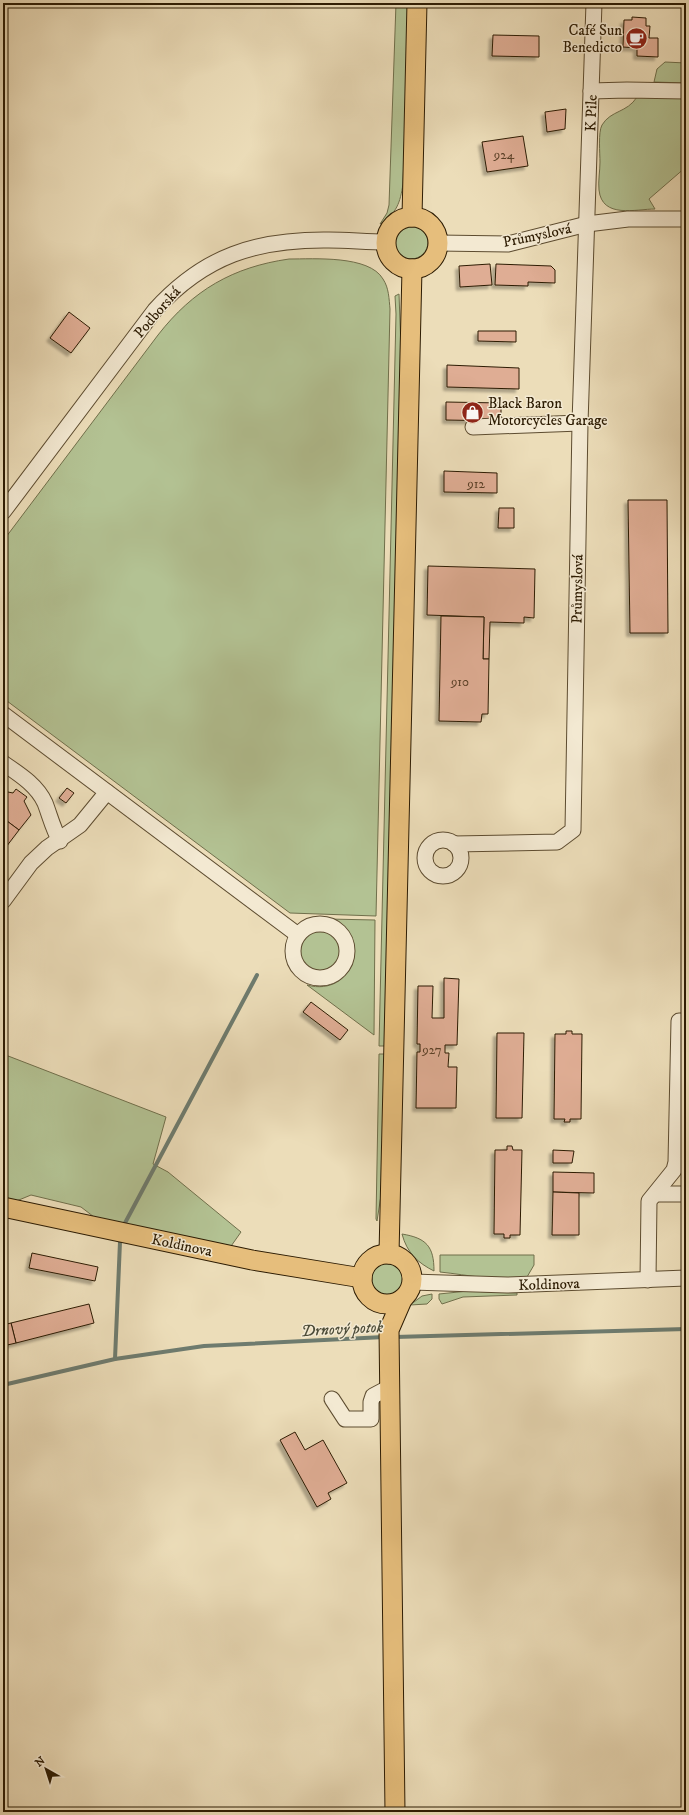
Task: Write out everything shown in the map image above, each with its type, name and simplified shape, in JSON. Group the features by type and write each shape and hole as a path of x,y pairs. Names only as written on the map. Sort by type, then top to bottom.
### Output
{"main road":[{"path":"412,217 417,3"},
{"path":"412,217 423,220 432,226 437,235 438,243 437,251 432,261 423,267 412,269 404,268 394,262 388,253 386,242 390,231 397,223 412,217"},
{"path":"389,1254 412,269"},
{"name":"Koldinova","path":"3,1207 252,1260 362,1278"},
{"path":"389,1325 402,1300 411,1289 412,1282 409,1266 404,1260 389,1254 374,1258 364,1270 362,1278 364,1288 369,1297 377,1302 390,1304 402,1300"},
{"path":"377,1302 389,1325 395,1812"}],"street":[{"name":"K Pile","path":"588,224 594,3"},
{"path":"592,91 686,91"},
{"name":"Průmyslová","path":"438,243 508,244 588,224 628,219 686,219"},
{"name":"Průmyslová","path":"454,844 557,842 573,830 580,423 588,224"},
{"name":"Podborská","path":"3,512 155,310 189,277 217,260 247,249 288,242 328,240 386,242"},
{"path":"473,427 580,423"},
{"path":"3,714 298,934"},
{"path":"3,763 38,790 45,803 54,830 60,841"},
{"path":"3,900 31,863 48,848 80,826 107,792"},
{"path":"648,1280 649,1201 674,1170 676,1162 679,1021 686,1021"},
{"path":"656,1194 686,1194"},
{"name":"Koldinova","path":"412,1282 507,1285 686,1278"},
{"path":"332,1399 346,1419 371,1419 371,1402 373,1396 390,1387"}],"green space":[{"path":"396,3 409,3 403,184 401,197 397,207 386,220 380,224 387,213 389,205"},
{"path":"665,62 686,63 686,83 654,82 657,69"},
{"path":"637,97 686,97 686,167 649,199 655,209 630,211 613,209 606,205 601,199 599,190 601,128 606,120 629,106"},
{"path":"411,225 423,230 428,242 423,254 411,259 399,254 394,242 399,230"},
{"path":"289,259 340,260 366,266 376,271 383,279 389,297 390,309 376,916 290,913 3,698 3,541 158,335 185,305 200,293 232,275 250,268"},
{"path":"399,294 401,349 385,1046 379,1046 396,314 395,296"},
{"path":"328,919 375,920 374,1035 307,985 323,987 337,982 346,974 352,962 354,950 351,937 342,927"},
{"path":"315,931 323,931 334,937 340,948 340,956 334,967 323,973 315,973 304,967 298,956 298,948 304,937"},
{"path":"3,1054 166,1117 153,1164 168,1172 241,1232 229,1249 98,1220 81,1207 31,1195 14,1202 3,1199"},
{"path":"379,1054 385,1054 382,1189 377,1221 376,1219"},
{"path":"402,1234 417,1238 427,1245 430,1249 434,1262 434,1271 423,1265 414,1257 407,1247"},
{"path":"440,1255 534,1255 534,1265 527,1277 505,1279 484,1278 440,1272"},
{"path":"388,1262 394,1263 400,1267 404,1273 404,1285 400,1291 394,1295 388,1296 382,1295 376,1291 372,1285 371,1279 372,1273 376,1267 382,1263"},
{"path":"468,1291 517,1293 517,1295 463,1297 442,1304 439,1299 439,1294"},
{"path":"432,1294 432,1299 427,1304 410,1305 422,1296"}],"building":[{"path":"632,17 646,18 646,26 650,26 649,38 658,38 658,57 637,56 637,48 623,47 624,20 632,20"},
{"path":"493,35 539,36 539,57 492,56"},
{"path":"566,109 565,129 547,132 545,112"},
{"path":"523,136 528,166 487,172 482,142"},
{"path":"490,264 492,285 460,287 459,266"},
{"path":"496,264 551,266 555,270 555,283 528,282 528,286 495,285"},
{"path":"69,312 90,328 71,353 50,338"},
{"path":"478,331 516,331 516,342 478,341"},
{"path":"447,365 519,368 519,389 447,387"},
{"name":"Black Baron Motorcycles Garage","path":"446,402 501,403 501,421 446,420"},
{"path":"444,471 497,473 497,493 444,492"},
{"path":"628,500 667,500 668,633 630,633"},
{"path":"499,508 514,508 514,528 498,528"},
{"path":"428,566 535,569 534,618 524,617 524,623 490,622 489,659 483,659 484,617 427,615"},
{"path":"441,616 484,617 483,659 489,659 488,714 482,714 481,722 439,721"},
{"path":"67,788 74,793 66,803 59,798"},
{"path":"16,789 27,797 24,801 31,815 19,830 3,818 3,791 13,793"},
{"path":"3,818 19,830 3,851"},
{"path":"444,978 459,979 457,1045 445,1045 445,1053 449,1053 448,1067 457,1067 456,1108 416,1108 417,1052 420,1052 420,1044 417,1044 418,986 433,986 432,1018 444,1018"},
{"path":"311,1002 348,1030 340,1040 303,1012"},
{"path":"566,1031 572,1031 572,1034 582,1034 581,1119 570,1119 570,1122 564,1122 565,1119 554,1119 555,1034 566,1034"},
{"path":"497,1033 524,1033 522,1118 496,1118"},
{"path":"507,1146 512,1146 513,1150 522,1150 520,1235 510,1235 510,1238 504,1238 504,1234 494,1234 495,1150 507,1150"},
{"path":"553,1150 574,1151 572,1163 553,1163"},
{"path":"553,1172 594,1173 594,1193 553,1192"},
{"path":"553,1192 579,1193 579,1235 552,1235"},
{"path":"32,1253 98,1267 95,1281 29,1268"},
{"path":"89,1304 94,1323 16,1343 11,1323"},
{"path":"11,1323 16,1343 3,1346 3,1325"},
{"path":"295,1432 305,1450 323,1440 347,1483 328,1493 331,1499 317,1507 280,1440"}],"waterway":[{"path":"125,1223 257,975"},
{"path":"115,1359 120,1242"},
{"name":"Drnový potok","path":"395,1337 686,1329"},
{"name":"Drnový potok","path":"3,1385 115,1359 204,1346 384,1337"}],"place":[{"name":"Café Sun Benedicto","path":"637,39"},
{"name":"Black Baron Motorcycles Garage","path":"473,412"}]}
